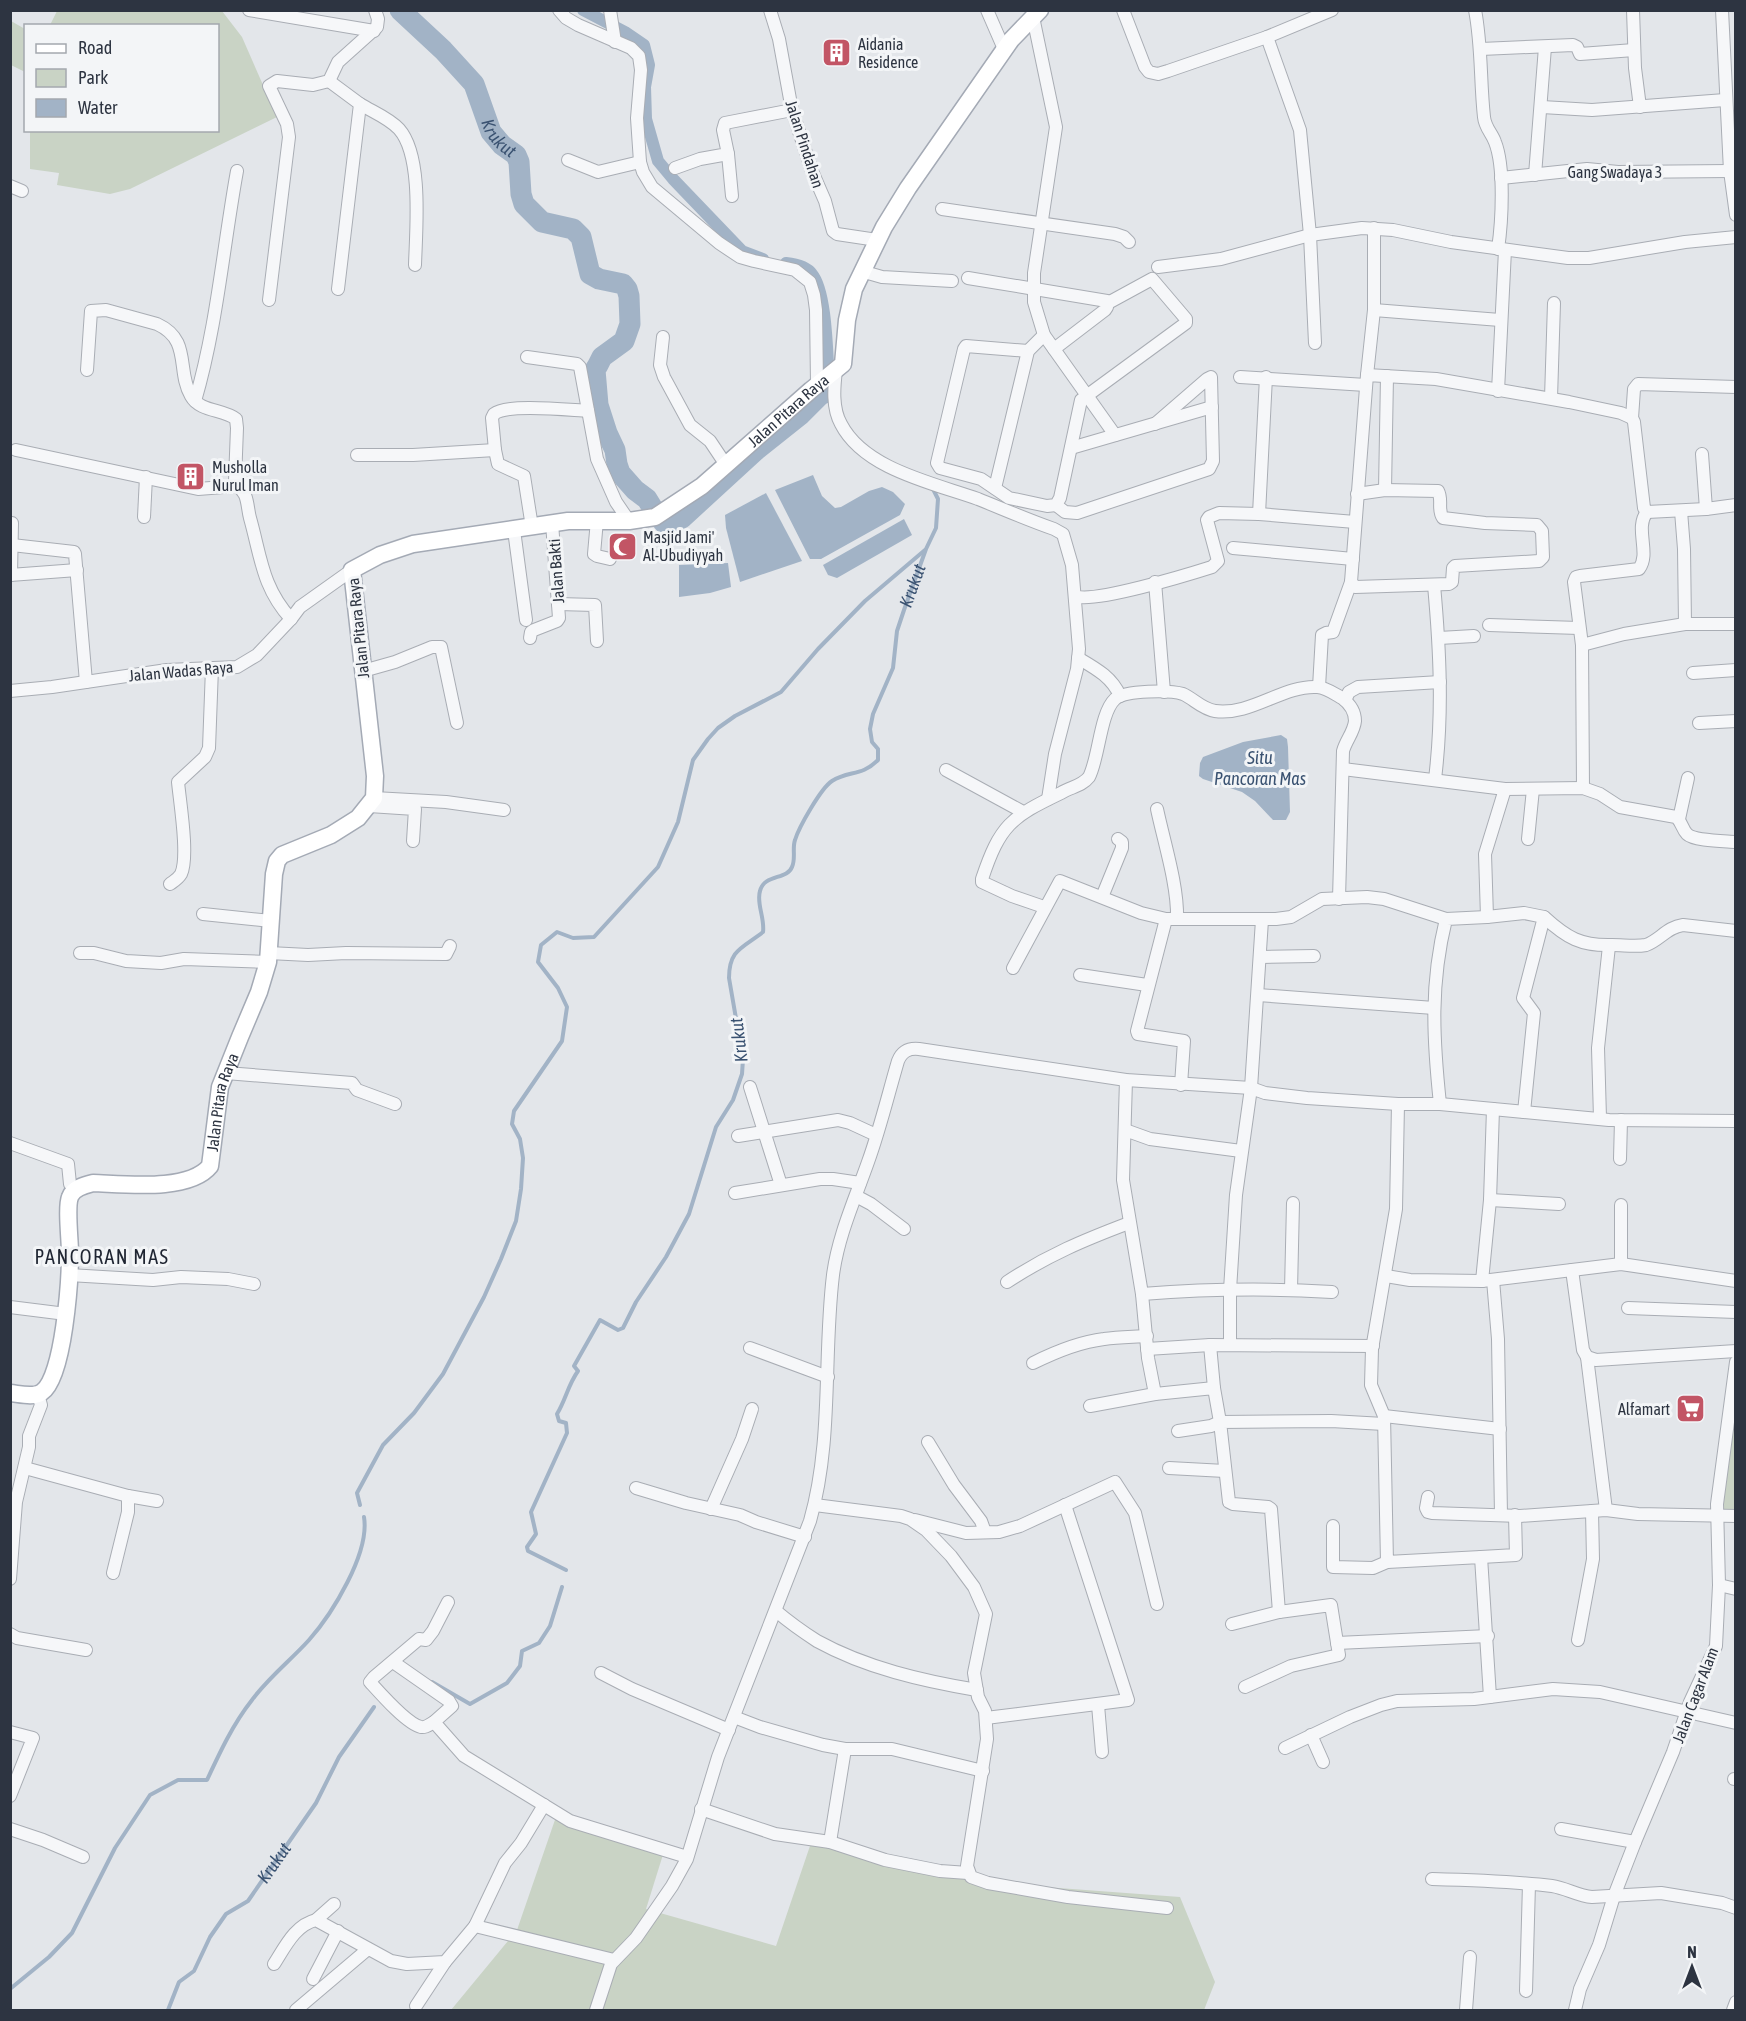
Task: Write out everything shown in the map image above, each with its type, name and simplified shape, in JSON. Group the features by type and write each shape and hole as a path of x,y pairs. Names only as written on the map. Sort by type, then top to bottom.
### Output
{"main road":[{"name":"Jalan Pitara Raya","path":"75,1190 93,1183 177,1182 195,1178 207,1171 213,1160 219,1094 262,986 268,957 274,868 279,858 286,853 341,830 358,818 372,802 375,776 352,570 380,555 413,544 552,523 597,520 629,521 655,517 702,486 843,364 849,308 861,272 877,240 908,188 1004,49 1036,14"},
{"path":"10,1394 38,1394 45,1389 53,1376 66,1314 69,1275 69,1202 75,1190"}],"street":[{"path":"249,10 374,31"},
{"path":"329,81 338,62 374,31 378,23 375,10"},
{"path":"559,10 566,18 631,48 639,56 641,70 637,118 640,162 652,187 729,250 754,261 795,270 806,277 814,295 827,377 834,396 839,422 849,438 866,453 893,469 985,502 1063,534 1072,565 1079,638 1078,658 1055,754 1048,799"},
{"path":"610,10 614,40"},
{"path":"987,10 1004,49"},
{"path":"1123,10 1145,67 1149,72 1158,74 1267,37 1332,10"},
{"path":"1475,10 1481,49 1484,120 1496,144 1501,178 1502,250 1498,391"},
{"path":"1632,10 1640,107"},
{"path":"1722,10 1725,100 1732,133 1730,171 1736,215"},
{"name":"Jalan Pindahan","path":"771,11 779,39 792,110 812,171 825,201 832,231 837,234 877,240"},
{"path":"1036,14 1056,127 1033,289 1036,310 1044,335 1115,435"},
{"path":"1267,37 1300,130 1310,235 1315,343"},
{"path":"1481,49 1575,46 1580,54 1634,50"},
{"path":"1535,175 1545,47"},
{"path":"269,300 289,137 286,124 269,86 277,81 312,85 329,81 399,129 407,144 414,170 417,199 415,265"},
{"path":"1542,107 1592,111 1725,100"},
{"path":"338,289 360,104"},
{"path":"732,196 723,130 725,123 792,110"},
{"path":"675,168 700,159 728,154"},
{"path":"568,160 598,172 640,162"},
{"name":"Gang Swadaya 3","path":"1501,178 1587,169 1618,172 1730,171"},
{"path":"195,401 212,334 237,171"},
{"path":"942,209 1115,234 1124,237 1129,242"},
{"path":"1319,687 1322,635 1333,632 1351,582 1366,380 1374,310 1374,228"},
{"path":"1158,267 1221,259 1341,229 1374,228 1502,250 1568,258 1589,258 1685,242 1736,237"},
{"path":"861,272 871,276 952,281"},
{"path":"968,278 1104,299 1108,303"},
{"path":"1054,349 1105,310 1108,303 1152,279 1186,319 1186,323 1079,403 1060,498 1056,505"},
{"path":"1551,398 1554,303"},
{"path":"87,370 91,311 106,310 157,324 171,332 179,344 188,389 195,401 236,419 236,486 245,496 266,582 277,602 291,619"},
{"path":"1374,310 1500,320"},
{"path":"995,488 1028,351 1044,335"},
{"path":"663,337 660,365 664,377 690,425 710,441 726,465"},
{"path":"1028,351 966,346 958,372 938,466 981,479 1008,498 1047,506 1056,505 1065,512 1077,513 1206,472 1213,461 1211,377 1155,424"},
{"path":"527,357 577,364 582,371 601,470 616,502 629,521"},
{"path":"1240,377 1366,380 1387,376 1436,379 1551,398 1621,413 1632,418"},
{"path":"1385,490 1387,376"},
{"path":"1259,514 1266,377"},
{"path":"1647,512 1644,508 1632,418 1634,389 1638,384 1736,387"},
{"path":"1071,448 1212,407"},
{"path":"532,527 524,476 498,464 492,418 498,411 522,408 588,411"},
{"path":"16,450 198,489 236,486"},
{"path":"357,455 413,455 495,450"},
{"path":"1702,454 1706,509"},
{"path":"144,517 146,477"},
{"path":"1351,582 1355,588 1451,583 1455,566 1541,560 1543,557 1542,531 1533,524 1485,523 1443,518 1440,512 1438,491 1385,490 1357,494"},
{"path":"1647,512 1736,505"},
{"path":"1681,511 1685,624"},
{"path":"1583,788 1582,645 1574,582 1576,577 1640,569 1643,562 1642,519 1647,512"},
{"path":"1075,596 1081,599 1104,596 1216,564 1218,561 1207,520 1219,513 1355,522"},
{"path":"597,520 594,554 610,559"},
{"path":"12,523 11,575 76,570"},
{"name":"Jalan Bakti","path":"530,638 534,630 558,619 552,523"},
{"path":"514,530 526,620"},
{"path":"12,545 74,552 86,682"},
{"path":"1233,548 1353,559"},
{"name":"Jalan Wadas Raya","path":"10,691 167,670 232,668 244,664 261,650 309,599 352,570"},
{"path":"1155,582 1164,692"},
{"path":"1434,585 1440,638 1440,736 1435,779"},
{"path":"558,604 595,605 597,641"},
{"path":"1582,645 1624,634 1685,624 1736,624"},
{"path":"1489,625 1580,628"},
{"path":"1440,638 1474,636"},
{"path":"363,671 395,662 432,647 441,647 457,723"},
{"path":"1078,658 1099,670 1112,681 1120,696"},
{"path":"170,884 182,872 184,842 178,782 205,757 209,748 212,668"},
{"path":"1693,673 1736,670"},
{"path":"1345,700 1349,692 1358,687 1440,682"},
{"path":"1044,908 1012,896 981,880 997,840 1008,825 1023,812 1084,784 1089,777 1108,710 1115,700 1128,694 1164,692 1182,694 1208,709 1225,711 1247,708 1301,689 1319,687 1345,700 1352,708 1355,718 1352,733 1345,745 1342,769 1339,899"},
{"path":"1699,723 1736,721"},
{"path":"1342,769 1505,789 1583,788 1600,794 1620,807 1679,819"},
{"path":"946,770 1023,812"},
{"path":"1688,778 1679,819 1686,833 1693,837 1736,842"},
{"path":"1487,918 1485,854 1505,789"},
{"path":"1528,839 1533,789"},
{"path":"372,802 446,801 504,810"},
{"path":"372,802 415,809 413,841"},
{"path":"1157,809 1178,904 1147,985 1137,1031 1138,1034 1185,1041 1181,1085"},
{"path":"1102,897 1122,848 1122,842 1118,839"},
{"path":"1013,968 1060,881 1141,913 1188,920 1287,918 1315,902 1339,899 1384,899 1446,919 1487,918 1524,913 1544,917 1565,934 1578,941 1596,946 1646,945 1674,926 1683,925 1736,931"},
{"path":"203,914 271,921"},
{"path":"1524,1112 1534,1013 1523,998 1544,917"},
{"path":"1440,1104 1435,1054 1434,1008 1438,953 1446,919"},
{"path":"1230,1345 1230,1290 1241,1151 1251,1088 1262,920"},
{"path":"80,953 94,953 126,961 156,963 184,959 346,953 446,954 450,946"},
{"path":"1600,1118 1598,1048 1609,946"},
{"path":"1261,957 1314,956"},
{"path":"1080,975 1147,985"},
{"path":"1258,995 1434,1008"},
{"path":"596,2010 614,1960 636,1938 679,1877 729,1730 805,1537 815,1505 826,1423 833,1274 843,1233 900,1056 906,1051 914,1048 1126,1080 1251,1088 1274,1094 1398,1104 1440,1104 1621,1120 1736,1121"},
{"path":"226,1073 352,1083 357,1090 395,1104"},
{"path":"1126,1080 1122,1169 1155,1394"},
{"path":"750,1087 781,1185"},
{"path":"1387,1562 1384,1420 1371,1385 1373,1346 1396,1209 1398,1104"},
{"path":"1493,1109 1487,1280 1498,1339 1501,1515"},
{"path":"738,1136 838,1120 876,1135"},
{"path":"1620,1159 1621,1120"},
{"path":"1125,1130 1150,1139 1241,1151"},
{"path":"10,1143 68,1164 70,1184 75,1190"},
{"path":"735,1193 826,1179 860,1183"},
{"path":"856,1196 872,1204 904,1229"},
{"path":"1490,1200 1559,1204"},
{"path":"1291,1290 1293,1203"},
{"path":"1621,1205 1621,1264"},
{"path":"1007,1282 1072,1245 1130,1223"},
{"path":"1386,1276 1410,1280 1487,1280 1621,1264 1736,1281"},
{"path":"1572,1270 1583,1350 1587,1357 1606,1510"},
{"path":"69,1275 153,1280 181,1277 228,1279 254,1284"},
{"path":"1142,1294 1230,1290 1332,1293"},
{"path":"10,1307 66,1314"},
{"path":"1628,1308 1736,1312"},
{"path":"1033,1364 1058,1351 1080,1344 1105,1339 1147,1336"},
{"path":"1147,1349 1210,1345 1373,1346"},
{"path":"1210,1345 1231,1504 1268,1506 1271,1509 1279,1612"},
{"path":"750,1348 828,1377"},
{"path":"1587,1357 1596,1360 1736,1351"},
{"name":"Jalan Cagar Alam","path":"1575,2010 1580,1989 1599,1945 1614,1896 1673,1752 1686,1712 1716,1646 1719,1585 1716,1515 1736,1362"},
{"path":"1090,1406 1155,1394 1214,1388"},
{"path":"11,1572 16,1502 25,1468 29,1436 41,1405 38,1394"},
{"path":"711,1509 742,1439 752,1409"},
{"path":"1178,1431 1211,1426 1220,1422 1384,1420 1500,1429"},
{"path":"928,1442 954,1485 981,1521 985,1532"},
{"path":"25,1468 128,1496 157,1501"},
{"path":"1169,1468 1225,1471"},
{"path":"815,1505 901,1516 966,1533 999,1532 1020,1526 1115,1482 1135,1513 1157,1604"},
{"path":"636,1488 740,1515 805,1537"},
{"path":"112,1573 128,1512 128,1496"},
{"path":"1428,1497 1426,1508 1432,1513 1515,1515 1606,1510 1638,1514 1736,1516"},
{"path":"986,1718 1128,1700 1065,1505"},
{"path":"1578,1640 1593,1559 1592,1511"},
{"path":"1333,1526 1333,1567 1373,1568 1387,1562 1516,1555 1515,1515"},
{"path":"910,1519 926,1530 951,1556 974,1587 985,1608 986,1621 974,1673 977,1690 985,1711 987,1739 968,1856 968,1873"},
{"path":"1481,1557 1488,1636 1490,1696"},
{"path":"1719,1585 1736,1589"},
{"path":"393,1662 449,1701 452,1706 427,1727 419,1726 399,1712 370,1682 419,1639 426,1640 448,1602"},
{"path":"1232,1624 1279,1612 1331,1605 1338,1656 1291,1666 1245,1687"},
{"path":"776,1611 816,1640 849,1656 935,1683 977,1690"},
{"path":"10,1634 17,1638 86,1650"},
{"path":"1337,1643 1488,1636"},
{"path":"601,1673 632,1689 729,1730"},
{"path":"1285,1748 1350,1717 1397,1701 1449,1701 1553,1689 1600,1692 1736,1723"},
{"path":"1098,1705 1102,1752"},
{"path":"734,1717 781,1733 845,1749 892,1749 983,1772"},
{"path":"434,1722 464,1756 570,1821 687,1857"},
{"path":"10,1732 33,1738 10,1796"},
{"path":"1311,1735 1323,1762"},
{"path":"830,1842 845,1749"},
{"path":"416,2006 445,1962 476,1926 505,1863 521,1843 544,1805"},
{"path":"701,1809 775,1834 830,1842 885,1860 968,1873 976,1881 988,1884 1068,1897 1167,1908"},
{"path":"10,1829 83,1857"},
{"path":"1561,1829 1635,1842"},
{"path":"1432,1879 1529,1884 1555,1887 1582,1896 1661,1893 1722,1903 1736,1908"},
{"path":"1526,1991 1529,1884"},
{"path":"274,1964 297,1930 305,1923 316,1920 334,1904"},
{"path":"316,1920 391,1960 407,1964 445,1962"},
{"path":"476,1926 614,1960"},
{"path":"312,1979 338,1931"},
{"path":"296,2010 368,1949"},
{"path":"1466,2010 1470,1957"},
{"path":"1733,2010 1736,2002"}],"green space":[{"path":"57,11 222,11 242,37 277,117 130,189 110,194 57,185 59,173 30,169 30,132 219,132 219,24 50,24"},
{"path":"11,21 24,28 24,72 11,65"},
{"path":"1735,1386 1735,1512 1723,1512 1722,1491"},
{"path":"557,1814 666,1845 646,1909 776,1946 812,1840 1018,1885 1180,1897 1215,1982 1204,2010 451,2010 517,1930"}],"water":[{"path":"813,475 822,496 835,508 882,487 893,492 905,504 900,515 821,559 810,559 775,490"},
{"path":"766,493 802,561 740,582 726,528 725,515"},
{"path":"904,519 912,535 837,578 828,575 823,565"},
{"path":"728,563 731,587 710,593 679,597 679,565"},
{"name":"Situ Pancoran Mas","path":"1281,735 1287,739 1288,747 1290,812 1286,820 1273,820 1255,801 1242,792 1199,776 1203,757 1243,742"}],"waterway":[{"name":"Krukut","path":"400,10 443,50 474,84 491,132 502,145 516,155 519,162 524,204 542,222 573,229 581,237 590,274 599,279 623,284 627,289 630,324 624,341 602,357 595,370 598,405 615,450 620,473 635,490 647,499 665,524 682,518 755,451 800,415 820,395 830,390"},
{"path":"583,10 625,32 644,45 649,65 645,87 646,119 658,161 742,251 763,259"},
{"path":"786,263 807,269 817,283 821,295 827,341 829,381"},
{"name":"Krukut","path":"566,1570 528,1551 527,1547 536,1534 531,1512 567,1433 566,1423 559,1421 557,1414 578,1371 574,1366 600,1320 618,1330 623,1328 689,1214 716,1127 733,1100 742,1074 743,1059 729,978 730,968 738,950 763,932 759,900 762,886 771,879 785,874 792,867 797,834 827,785 844,775 866,769 878,760 878,749 872,742 870,729 873,714 893,668 897,631 926,549 936,528 938,499 932,487"},
{"path":"360,1505 357,1493 383,1445 414,1413 443,1374 484,1297 516,1221 523,1158 520,1139 512,1124 514,1111 562,1041 567,1007 558,988 538,962 541,945 557,932 573,938 594,937 658,867 678,822 693,760 708,739 718,728 735,716 781,692 818,649 865,601 925,550"},
{"path":"10,1989 49,1957 72,1933 115,1848 150,1795 178,1780 207,1780 227,1738 245,1709 265,1684 309,1640 338,1599 361,1548 364,1517"},
{"name":"Krukut","path":"432,1682 470,1704 507,1683 520,1666 522,1651 539,1643 550,1626 562,1587"},
{"name":"Krukut","path":"168,2010 179,1982 194,1971 210,1937 226,1914 248,1901 316,1803 339,1757 374,1707"}],"place":[{"name":"Aidania Residence","path":"837,53"},
{"name":"Musholla Nurul Iman","path":"191,476"},
{"name":"Masjid Jami' Al-Ubudiyyah","path":"622,546"},
{"name":"Alfamart","path":"1691,1409"}],"district":[{"name":"PANCORAN MAS","path":"102,1257"}]}
